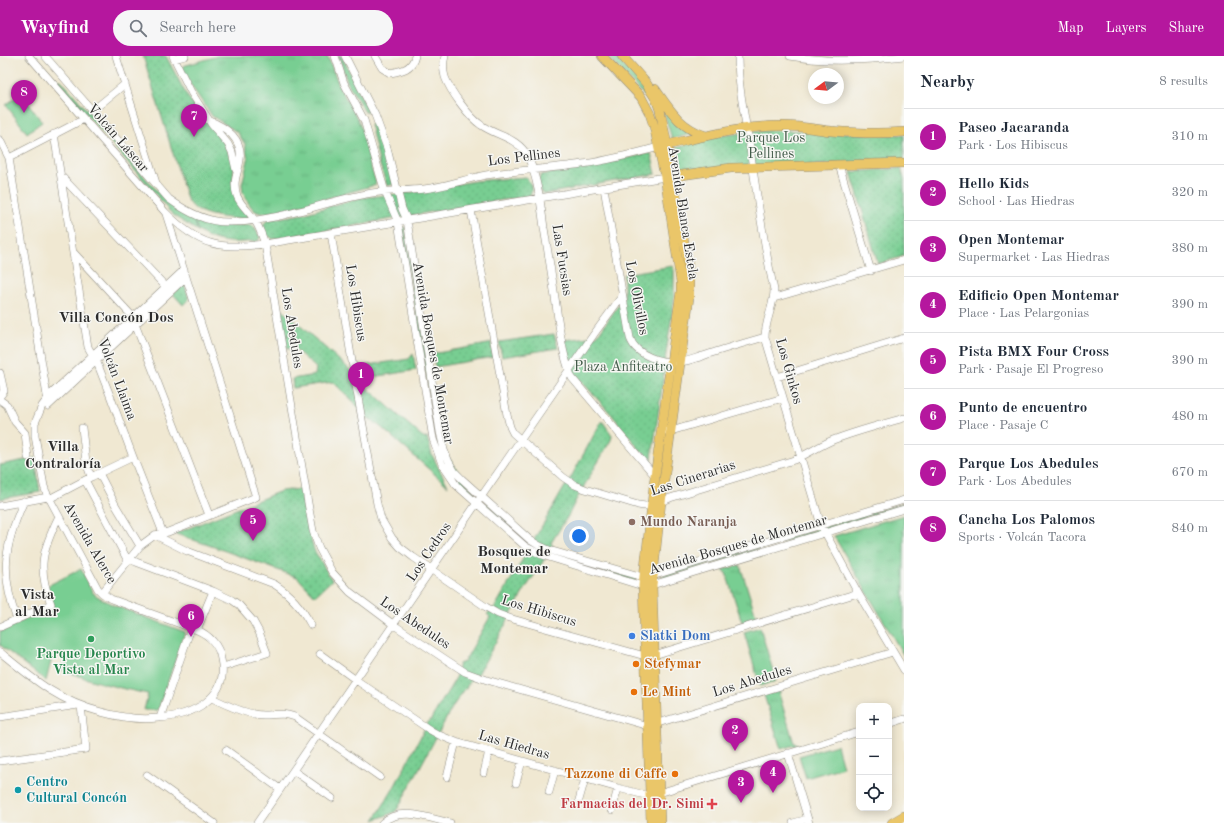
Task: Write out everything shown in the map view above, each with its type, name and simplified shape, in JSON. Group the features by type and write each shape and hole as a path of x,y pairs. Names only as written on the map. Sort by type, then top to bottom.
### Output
{"main road":[{"name":"Avenida Blanca Estela","path":"602,56 641,97 650,114 663,146"},
{"name":"Avenida Blanca Estela","path":"622,56 643,79 656,99 660,110 663,146 669,177 681,282 676,362 648,581 655,794 660,823"},
{"path":"643,79 652,86 683,124 706,136"},
{"name":"Los Pellines","path":"663,146 747,128 782,126 856,133 904,132"},
{"path":"669,177 731,168 904,165"},
{"name":"Avenida Blanca Estela","path":"657,504 655,476 666,431"},
{"name":"Avenida Blanca Estela","path":"651,823 655,794"},
{"path":"892,823 904,816"}],"street":[{"name":"Volcán Láscar","path":"30,56 165,212"},
{"name":"Volcán Láscar","path":"45,56 157,187"},
{"path":"116,56 157,187"},
{"path":"173,58 185,56"},
{"name":"Avenida Bosques de Montemar","path":"335,56 344,83 364,120 385,192 398,222 433,439 438,456 446,472 456,485 526,547 535,552 648,581 824,533 904,509"},
{"name":"Avenida Bosques de Montemar","path":"345,56 375,115 387,148 402,209 407,220 428,362 444,450 455,472 530,540 549,550 648,581 821,525 904,500"},
{"path":"375,56 382,68 390,73 408,68 413,62 415,56"},
{"name":"Las Fucsias","path":"445,56 443,68 445,78 463,107 481,125 514,141 520,146 528,157 540,198 561,338 566,364 572,378 655,476"},
{"name":"Los Ginkos","path":"738,56 740,92 747,128 764,242 774,290 774,298 765,337 824,533 904,670"},
{"path":"790,56 838,60 880,59 904,56"},
{"name":"Los Abedules","path":"173,58 184,81 208,120 228,130 237,141 240,148 241,154 235,183 237,196 255,221 265,244 300,459 316,540 327,564 343,586 367,606 459,668 474,676 537,695 652,725 894,652"},
{"path":"92,112 125,84"},
{"path":"364,120 375,115"},
{"path":"9,158 84,119"},
{"name":"Volcán Llaima","path":"54,134 88,347 111,398 163,533"},
{"path":"0,140 9,158 49,401"},
{"name":"Los Pellines","path":"157,187 169,199 182,208 207,219 228,222 255,221 301,211 357,196 398,190 422,190 436,188 485,175 583,164 663,146"},
{"path":"839,165 871,271"},
{"path":"61,176 168,289"},
{"path":"165,212 186,231 197,238 230,247 265,244 669,177"},
{"name":"Los Olivillos","path":"604,188 630,338 635,348 644,355 676,362"},
{"name":"Las Cinerarias","path":"471,210 508,422 513,433 521,441 563,477 575,485 646,507 807,455 825,444 839,438 904,418"},
{"path":"102,593 140,546 155,535 209,516 256,497 165,212"},
{"name":"Los Hibiscus","path":"331,233 356,386 379,512 388,532 400,547 498,614 650,656"},
{"path":"74,253 134,321 209,516"},
{"path":"774,298 871,271 904,260"},
{"path":"49,401 185,273"},
{"name":"Los Cedros","path":"257,823 481,497 622,296"},
{"path":"676,362 765,337"},
{"path":"777,377 904,338"},
{"path":"0,373 2,393"},
{"path":"666,431 783,398"},
{"path":"0,400 7,405 16,424 25,433 28,457"},
{"name":"Avenida Alerce","path":"0,652 40,685 63,698 101,712 124,717 160,718 186,713 212,698 221,684 223,668 220,653 217,647 206,635 194,629 111,599 98,589 44,486 35,424 36,420 49,401"},
{"path":"82,428 88,478 129,560 213,591 232,600 246,613 259,632 267,652 223,668"},
{"path":"0,506 49,498 99,472 133,457"},
{"path":"99,472 116,506 140,546"},
{"path":"17,620 8,594 5,576 5,562 9,538 24,501"},
{"path":"0,627 51,604 45,588 43,560 45,547 59,516"},
{"path":"155,535 187,550 274,584 283,590 294,601 304,613 311,625"},
{"path":"160,718 194,629 213,591"},
{"path":"650,656 858,593"},
{"name":"Las Hiedras","path":"320,654 356,680 439,735 456,742 645,795 655,794 856,733"},
{"path":"212,698 249,712 262,715 285,714 294,717 380,777"},
{"path":"0,717 80,705 86,749 0,761"},
{"path":"892,723 904,719"},
{"path":"448,777 456,742"},
{"path":"226,750 280,790"},
{"path":"484,773 489,751"},
{"path":"788,753 808,821 793,823"},
{"path":"516,783 522,761"},
{"path":"549,792 555,770"},
{"path":"294,771 332,798"},
{"path":"147,775 214,823"},
{"path":"579,800 585,779"},
{"path":"612,810 618,788"},
{"path":"382,823 392,816 402,814 421,816 450,823"}],"green space":[{"path":"143,56 166,56 187,96 225,144 234,166 233,183 251,219 210,215 197,210 188,202"},
{"path":"218,56 328,57 340,88 358,120 365,138 370,165 376,182 375,185 303,205 267,213 255,211 243,193 242,184 248,160 245,144 237,132 212,116 186,78 182,68 183,66"},
{"path":"338,56 342,56 368,110 365,112 348,84"},
{"path":"608,56 614,56 647,90 657,110 662,139 655,113 649,101"},
{"path":"57,80 61,80 164,199 193,217 198,231 179,219 166,208"},
{"path":"21,93 42,122 27,133 6,105"},
{"path":"662,106 679,127 692,134 672,139"},
{"path":"375,122 394,184 387,186 379,162 370,124"},
{"name":"Parque Los Pellines","path":"770,130 904,135 904,160 675,173 672,149 717,136"},
{"path":"651,153 656,174 545,194 540,191 537,182 541,175 578,169"},
{"path":"901,168 904,179 904,256 878,264 851,172"},
{"path":"526,177 531,186 530,196 273,239 267,235 263,226 267,220 303,214 359,198 407,193 475,181"},
{"path":"193,217 217,225 249,225 254,227 260,237 257,242 229,242 213,239 198,231"},
{"path":"405,227 441,448 475,494 474,497 458,481 442,458 439,451 402,228"},
{"name":"Plaza Anfiteatro","path":"673,266 674,302 651,464 612,415 574,373 566,361 564,340 597,336 624,297 624,274"},
{"path":"184,283 189,299 183,305 173,294"},
{"path":"279,307 425,439 427,437 432,455 448,486 382,428 370,419 365,418 354,402 333,382 293,388 292,379 315,375 316,368 294,348 287,349"},
{"path":"554,334 558,348 502,357 499,342"},
{"path":"491,342 493,357 435,367 433,351 437,353 488,344"},
{"path":"413,354 416,370 361,379 357,363 361,366 409,359"},
{"path":"601,422 603,422 612,435 611,440 584,486 581,494 578,496 568,516 551,543 553,546 524,591 478,674 472,679 453,706 398,808 395,812 374,820 392,791 427,723 430,721 457,676 456,673 459,664 464,662 490,617 487,614 495,607 570,479"},
{"path":"35,458 40,492 0,499 0,465"},
{"path":"300,489 314,550 332,580 315,596 297,577 173,533 281,491"},
{"path":"486,503 546,551 582,564 635,578 635,581 546,554 528,544 484,505"},
{"path":"904,503 904,505 664,578 662,576"},
{"path":"904,515 904,656 834,536"},
{"path":"740,565 757,619 742,622 726,573 722,570"},
{"name":"Parque Deportivo Vista al Mar","path":"81,569 93,593 97,596 113,605 185,632 158,710 144,710 148,694 104,684 61,669 65,658 53,654 46,681 0,645 0,632 53,606 47,587 49,585"},
{"path":"760,627 776,681 760,686 744,632"},
{"path":"781,691 779,694 794,743 800,745 781,749 764,695"},
{"path":"837,745 843,767 806,778 799,756"}],"place":[{"name":"Cancha Los Palomos","path":"24,113"},
{"name":"Parque Los Abedules","path":"194,137"},
{"name":"Paseo Jacaranda","path":"361,395"},
{"name":"Mundo Naranja","path":"632,522"},
{"name":"Pista BMX Four Cross","path":"253,541"},
{"name":"Slatki Dom","path":"632,636"},
{"name":"Punto de encuentro","path":"191,637"},
{"name":"Parque Deportivo Vista al Mar","path":"91,639"},
{"name":"Stefymar","path":"636,664"},
{"name":"Le Mint","path":"634,692"},
{"name":"Hello Kids","path":"735,751"},
{"name":"Tazzone di Caffe","path":"675,774"},
{"name":"Centro Cultural Concón","path":"18,790"},
{"name":"Edificio Open Montemar","path":"773,793"},
{"name":"Open Montemar","path":"741,803"},
{"name":"Farmacias del Dr. Simi","path":"712,804"}],"district":[{"name":"Villa Concón Dos","path":"116,318"},
{"name":"Villa Contraloría","path":"63,456"},
{"name":"Bosques de Montemar","path":"514,560"},
{"name":"Vista al Mar","path":"37,604"}]}
